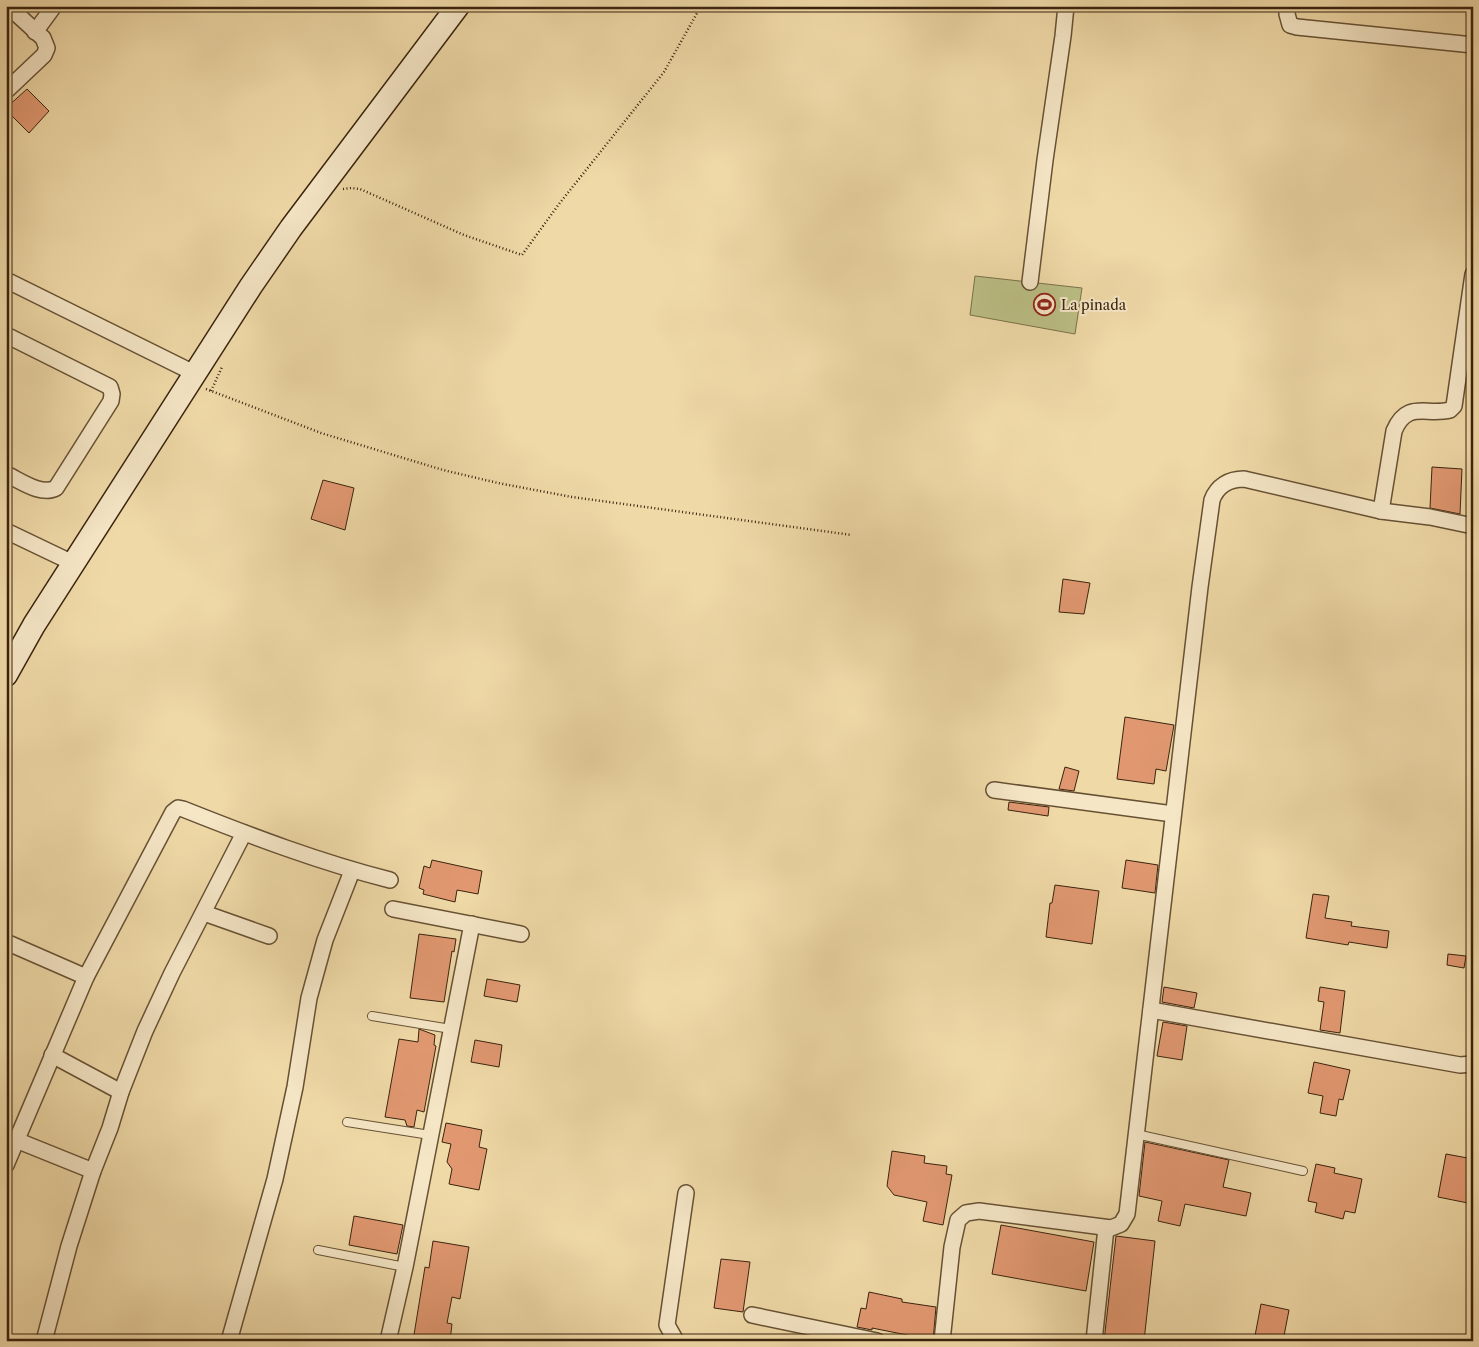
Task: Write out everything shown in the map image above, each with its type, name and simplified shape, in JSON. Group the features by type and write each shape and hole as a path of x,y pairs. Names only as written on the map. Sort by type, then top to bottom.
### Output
{"street":[{"path":"6,91 46,52 46,44 8,6"},
{"path":"35,32 54,6"},
{"path":"6,675 34,625 75,564 251,286 291,228 458,6"},
{"path":"1030,282 1066,6"},
{"path":"1288,6 1287,14 1290,25 1297,27 1473,45"},
{"path":"1381,510 1394,431 1400,420 1414,410 1443,412 1450,410 1454,406 1473,274"},
{"path":"6,280 193,378"},
{"path":"6,335 110,387 112,394 111,401 56,488 50,491 41,490 6,474"},
{"path":"942,1341 952,1247 958,1220 962,1216 979,1211 1106,1228 1120,1224 1127,1214 1200,587 1214,494 1229,482 1244,479 1381,510 1473,526"},
{"path":"6,532 75,564"},
{"path":"994,790 1173,814"},
{"path":"6,1164 86,977 173,812 178,808 352,871 390,880"},
{"path":"44,1341 93,1171 108,1135 121,1092 145,1031 244,833"},
{"path":"229,1341 275,1179 294,1087 309,998 325,940 352,871"},
{"path":"393,909 521,934"},
{"path":"204,913 269,936"},
{"path":"388,1341 405,1267 472,924"},
{"path":"6,942 86,977"},
{"path":"1150,1010 1460,1065 1473,1064"},
{"path":"52,1055 121,1092"},
{"path":"16,1140 93,1171"},
{"path":"676,1341 667,1325 686,1193"},
{"path":"1094,1341 1106,1228"},
{"path":"752,1315 877,1341"}],"lane":[{"path":"372,1016 451,1029"},
{"path":"347,1122 430,1135"},
{"path":"1136,1134 1303,1171"},
{"path":"318,1250 405,1267"}],"path":[{"path":"347,188 360,189 464,235 522,254 559,204 664,72 701,6"},
{"path":"193,378 321,433 442,470 572,497 852,535"}],"green space":[{"name":"La pinada","path":"975,276 1082,288 1075,334 970,315"}],"building":[{"path":"27,89 49,111 29,133 6,110"},
{"path":"1432,467 1462,469 1460,514 1430,508"},
{"path":"323,480 354,488 345,530 311,519"},
{"path":"1063,579 1090,583 1084,614 1059,612"},
{"path":"1125,717 1174,725 1166,771 1156,769 1154,784 1117,779"},
{"path":"1065,767 1079,771 1074,791 1059,789"},
{"path":"1009,802 1049,807 1048,816 1008,810"},
{"path":"432,860 482,871 478,894 457,890 455,902 423,894 424,890 419,888 424,866 430,868"},
{"path":"1126,860 1158,865 1155,893 1122,888"},
{"path":"1055,885 1099,891 1092,944 1046,937 1050,903 1052,903"},
{"path":"1313,894 1329,896 1325,918 1352,922 1351,926 1389,931 1387,948 1349,942 1348,945 1306,938"},
{"path":"419,934 456,939 454,952 452,951 444,1002 410,998"},
{"path":"1448,954 1466,956 1464,968 1447,965"},
{"path":"487,979 520,985 517,1002 484,996"},
{"path":"1164,987 1197,993 1194,1008 1162,1002"},
{"path":"1320,987 1345,991 1340,1033 1320,1030 1324,1002 1318,1001"},
{"path":"1163,1022 1187,1026 1182,1060 1157,1056"},
{"path":"419,1029 435,1035 434,1045 436,1046 424,1112 417,1110 414,1127 407,1126 405,1120 385,1117 399,1039 418,1042"},
{"path":"475,1040 502,1045 499,1067 471,1062"},
{"path":"1314,1062 1350,1070 1343,1100 1339,1099 1336,1116 1320,1113 1323,1096 1308,1093"},
{"path":"446,1123 482,1130 479,1147 487,1149 479,1190 449,1184 452,1169 447,1162 451,1144 442,1142"},
{"path":"1145,1142 1229,1160 1223,1187 1251,1193 1246,1216 1185,1204 1180,1226 1158,1221 1162,1201 1139,1196"},
{"path":"892,1151 925,1156 924,1163 947,1166 946,1174 952,1175 943,1225 923,1221 927,1202 894,1195 887,1186"},
{"path":"1446,1154 1473,1159 1473,1204 1438,1197"},
{"path":"1316,1164 1335,1168 1334,1173 1362,1179 1355,1213 1345,1211 1343,1219 1315,1212 1317,1203 1308,1201"},
{"path":"354,1216 403,1225 397,1254 349,1245"},
{"path":"1001,1225 1094,1242 1086,1291 992,1274"},
{"path":"1116,1236 1155,1241 1144,1341 1104,1341"},
{"path":"433,1241 469,1247 460,1299 452,1297 447,1323 452,1324 450,1341 413,1341 425,1267 429,1268"},
{"path":"721,1259 750,1262 743,1312 714,1308"},
{"path":"869,1292 902,1299 902,1302 936,1307 933,1341 872,1328 872,1330 857,1327 861,1308 866,1309"},
{"path":"1261,1304 1289,1310 1283,1341 1254,1341"}],"place":[{"name":"La pinada","path":"1045,305"}]}
